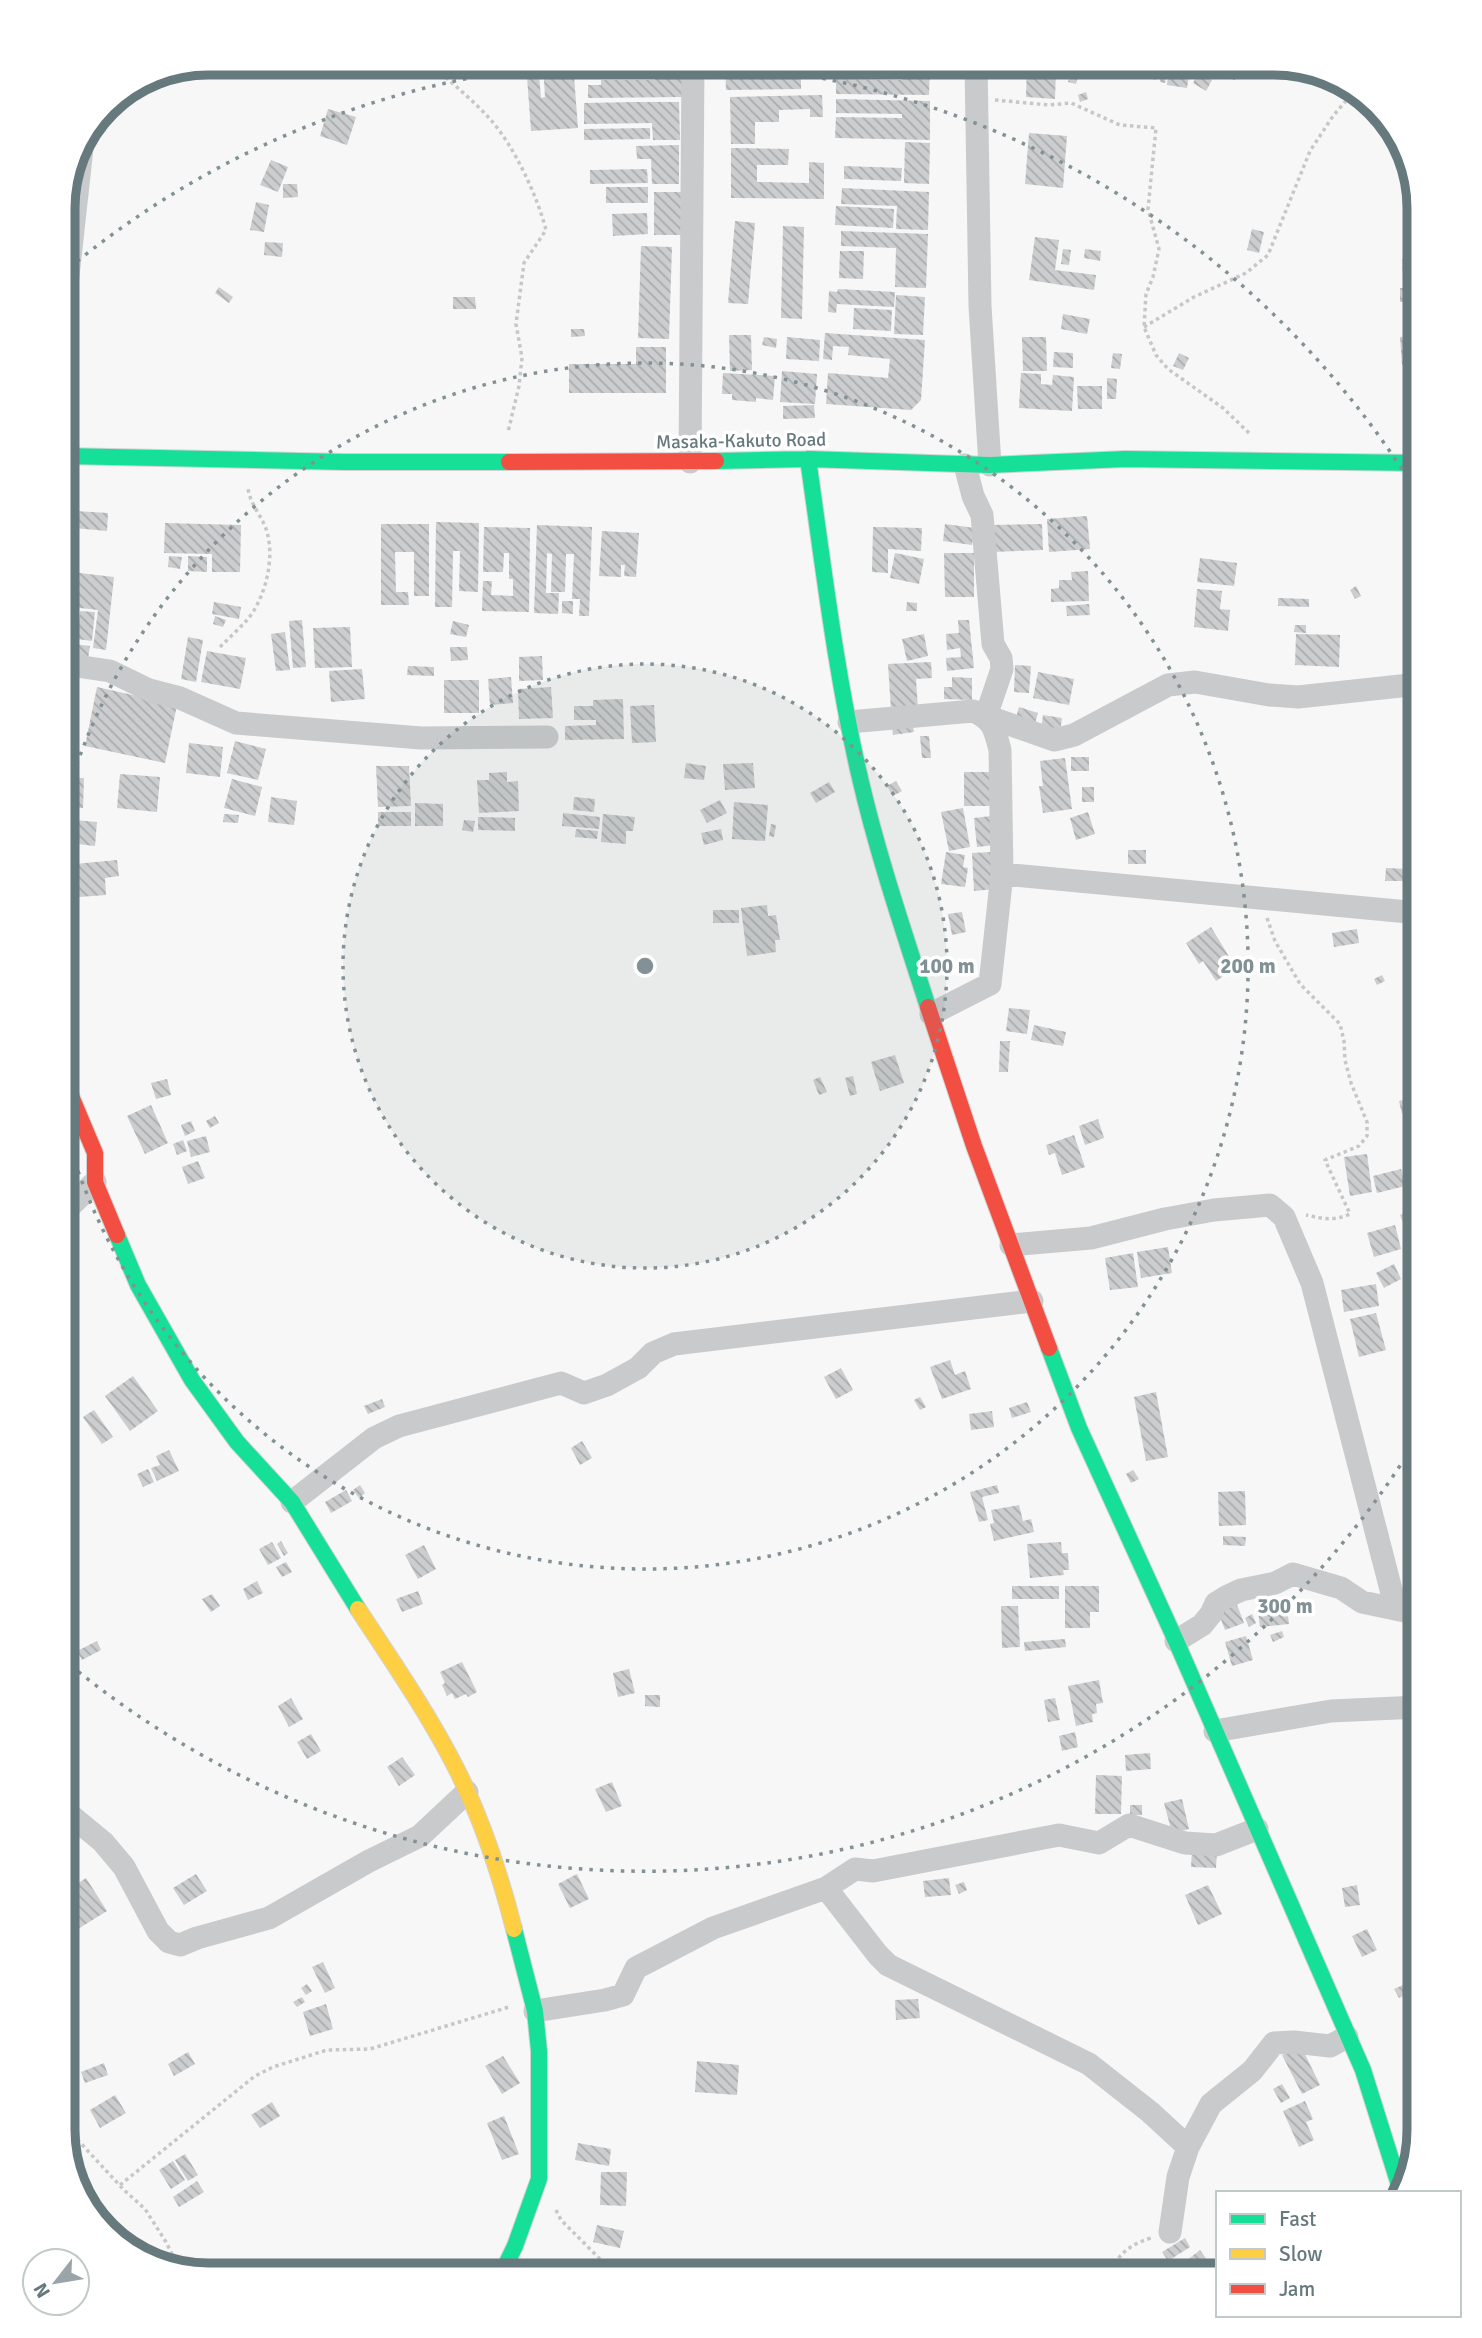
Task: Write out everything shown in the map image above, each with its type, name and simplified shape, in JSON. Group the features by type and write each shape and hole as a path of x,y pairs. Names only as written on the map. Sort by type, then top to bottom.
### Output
{"main road":[{"name":"Masaka-Kakuto Road","path":"76,456 503,462 808,459 990,466 1125,459 1407,463"},
{"path":"808,459 849,722 876,835 899,917 974,1146 1079,1428 1176,1642 1363,2070 1397,2178"},
{"path":"76,1107 95,1153 94,1182 138,1285 192,1380 237,1442 292,1502 456,1768 486,1835 498,1870 535,2011 539,2051 539,2179 507,2262"}],"street":[{"path":"690,462 693,75"},
{"path":"976,76 980,306 990,466"},
{"path":"76,203 78,180"},
{"path":"965,465 973,496 982,515 993,644 1001,658 1002,670 986,716"},
{"path":"76,666 110,671 149,690 180,698 236,723 421,738 547,737"},
{"path":"849,722 973,711 1054,740 1074,735 1168,685 1183,682 1298,697 1407,685"},
{"path":"931,1014 989,984 1002,874 1000,750 995,731 986,716"},
{"path":"1002,874 1407,912"},
{"path":"75,1201 94,1182"},
{"path":"1011,1245 1091,1238 1165,1219 1214,1210 1270,1205 1284,1217 1312,1283 1396,1609"},
{"path":"292,1502 374,1438 399,1426 561,1383 584,1394 617,1380 638,1368 653,1353 674,1344 1032,1301"},
{"path":"1176,1642 1202,1625 1216,1603 1226,1597 1241,1590 1275,1583 1293,1574 1341,1588 1362,1602 1407,1611"},
{"path":"1215,1731 1331,1712 1407,1708"},
{"path":"75,1820 103,1842 124,1867 158,1931 169,1942 180,1945 268,1919 369,1861 420,1836 467,1792"},
{"path":"535,2011 623,1995 636,1968 713,1928 826,1888 855,1869 873,1871 1059,1835 1099,1843 1129,1825 1185,1843 1216,1845 1257,1829"},
{"path":"826,1888 888,1965 950,1993 1089,2064 1150,2112 1188,2147"},
{"path":"1170,2232 1178,2177 1188,2147 1211,2104 1252,2071 1274,2043 1330,2046 1347,2037"}],"path":[{"path":"443,75 491,120 509,146 541,210 546,230 524,263 516,324 522,358 503,462"},
{"path":"976,98 1049,105 1071,103 1120,125 1156,128 1148,209 1159,248 1153,277 1146,294 1144,327 1156,355 1168,369 1223,408 1248,432 1267,461"},
{"path":"1144,327 1194,297 1245,272 1268,255 1310,151 1348,98"},
{"path":"220,647 248,618 261,598 268,564 267,530 248,491 248,460"},
{"path":"1260,898 1275,941 1300,984 1340,1024 1350,1083 1367,1122 1367,1136 1359,1146 1325,1160 1350,1214 1336,1220 1324,1220 1270,1205"},
{"path":"120,2185 255,2076 273,2067 327,2050 370,2049 505,2006 535,2011"},
{"path":"75,2137 145,2209 174,2258"},
{"path":"555,2209 561,2220 603,2262"},
{"path":"1115,2263 1133,2244 1170,2232"}],"building":[{"path":"527,75 539,75 541,98 545,97 544,75 574,75 578,128 531,131"},
{"path":"655,75 682,75 682,97 588,98 588,85 601,85 601,80 655,80"},
{"path":"725,75 801,76 801,89 726,90"},
{"path":"902,76 930,76 929,95 836,94 836,79 902,80"},
{"path":"1027,76 1056,76 1055,99 1026,97"},
{"path":"1070,76 1078,77 1076,84 1068,82"},
{"path":"1138,76 1157,76 1156,80"},
{"path":"1161,76 1167,76 1165,83 1160,82"},
{"path":"1168,76 1189,76 1187,88 1167,85"},
{"path":"1197,76 1205,76 1212,80 1206,91 1193,83"},
{"path":"1219,76 1236,76 1235,80"},
{"path":"1086,92 1088,99 1080,102 1078,95"},
{"path":"822,95 823,117 810,117 810,109 779,110 779,122 755,122 755,144 731,144 730,97"},
{"path":"836,99 930,101 930,140 835,138 836,117 902,118 902,114 836,113"},
{"path":"679,102 680,140 653,140 652,123 584,124 584,103"},
{"path":"328,109 356,117 347,145 320,136"},
{"path":"650,128 650,139 584,140 584,129"},
{"path":"1029,133 1067,136 1063,188 1025,184"},
{"path":"905,142 930,143 929,184 904,183"},
{"path":"679,145 679,184 652,184 651,159 637,159 636,146"},
{"path":"731,148 789,149 788,165 757,165 757,182 809,183 809,162 824,163 824,199 731,198"},
{"path":"271,160 288,167 278,192 260,185"},
{"path":"844,166 902,168 901,181 844,179"},
{"path":"647,169 648,183 590,184 590,170"},
{"path":"283,184 297,184 298,197 283,198"},
{"path":"606,187 648,187 648,203 606,203"},
{"path":"842,188 929,192 928,230 896,229 897,206 841,204"},
{"path":"654,192 682,192 682,235 654,235"},
{"path":"256,202 269,205 264,232 250,230"},
{"path":"836,206 894,209 893,228 835,225"},
{"path":"647,213 648,234 613,236 612,214"},
{"path":"735,221 755,223 748,304 728,303"},
{"path":"783,226 804,227 802,319 781,318"},
{"path":"1252,229 1264,232 1259,253 1247,250"},
{"path":"841,231 928,234 926,288 895,287 896,248 841,246"},
{"path":"1035,237 1059,240 1055,270 1096,275 1094,290 1029,280"},
{"path":"265,242 283,243 282,257 264,255"},
{"path":"641,246 672,247 669,339 638,338"},
{"path":"1063,249 1071,250 1069,265 1061,264"},
{"path":"1085,249 1101,251 1100,261 1084,258"},
{"path":"840,251 864,251 863,279 839,278"},
{"path":"1402,259 1407,259 1407,282 1403,282"},
{"path":"219,287 233,297 229,303 215,293"},
{"path":"1400,288 1407,288 1407,302 1400,302"},
{"path":"838,289 895,292 894,307 837,304 836,313 828,312 829,291 837,292"},
{"path":"896,295 925,297 923,335 894,334"},
{"path":"453,297 475,297 476,309 453,309"},
{"path":"854,308 892,310 891,331 853,329"},
{"path":"1063,314 1090,319 1087,334 1061,329"},
{"path":"571,329 584,329 585,336 571,337"},
{"path":"825,333 925,340 921,400 911,410 826,404 828,373 888,378 890,359 848,355 849,347 833,346 832,360 823,359"},
{"path":"729,335 751,335 752,370 730,371"},
{"path":"764,337 777,339 776,348 762,345"},
{"path":"787,337 820,340 819,361 786,359"},
{"path":"1022,337 1046,337 1047,371 1023,371"},
{"path":"1400,337 1407,337 1407,365 1402,365"},
{"path":"636,347 666,347 666,393 569,393 569,364 636,364"},
{"path":"1054,352 1073,353 1073,368 1053,367"},
{"path":"1113,353 1122,354 1120,369 1111,368"},
{"path":"1179,353 1189,358 1183,370 1173,366"},
{"path":"782,371 817,374 815,404 780,402"},
{"path":"723,373 775,376 773,400 732,400 732,394 722,394"},
{"path":"1021,373 1041,374 1041,384 1052,385 1053,375 1074,377 1072,411 1019,408"},
{"path":"1107,378 1117,379 1116,399 1107,399"},
{"path":"1077,386 1102,386 1102,409 1078,409"},
{"path":"814,405 815,418 783,419 783,406"},
{"path":"76,511 108,513 107,531 76,528"},
{"path":"1087,516 1090,549 1049,552 1047,519"},
{"path":"436,522 479,523 478,592 459,591 460,551 453,551 452,607 435,607"},
{"path":"165,523 241,525 240,572 212,572 212,554 164,553"},
{"path":"381,524 429,524 429,596 414,596 414,552 395,552 396,592 408,592 409,605 381,605"},
{"path":"945,524 975,528 972,545 943,541"},
{"path":"1042,524 1043,550 993,552 992,525"},
{"path":"537,525 592,527 589,616 579,616 580,599 572,599 574,554 566,554 565,592 551,592 552,554 547,553 546,593 559,593 558,614 534,613"},
{"path":"484,527 530,528 529,612 482,611 483,581 492,581 491,595 513,596 513,579 509,579 509,553 504,553 503,572 483,572"},
{"path":"873,527 922,528 921,551 888,549 888,573 872,572"},
{"path":"602,531 639,533 636,577 624,576 625,565 621,565 621,577 599,576"},
{"path":"895,553 924,559 919,584 890,578"},
{"path":"944,553 974,553 974,597 945,597"},
{"path":"169,556 182,557 180,569 168,567"},
{"path":"188,556 207,557 207,572 188,571"},
{"path":"1200,558 1237,563 1234,586 1197,582"},
{"path":"1088,571 1089,601 1051,602 1051,589 1059,588 1059,580 1072,580 1071,572"},
{"path":"76,573 114,577 106,650 93,648 98,610 76,607"},
{"path":"1356,586 1361,596 1355,599 1350,590"},
{"path":"1197,589 1222,591 1220,609 1230,610 1228,631 1194,627"},
{"path":"1278,598 1309,599 1309,607 1278,606"},
{"path":"562,601 573,601 573,614 562,613"},
{"path":"214,602 241,607 239,619 212,614"},
{"path":"907,602 917,603 917,611 906,611"},
{"path":"1089,604 1090,615 1067,616 1066,606"},
{"path":"80,611 95,612 92,641 77,639"},
{"path":"215,616 226,620 223,627 213,624"},
{"path":"302,620 306,667 293,668 289,621"},
{"path":"958,620 969,620 974,668 947,671 946,658 961,657 960,648 947,650 946,634 959,633"},
{"path":"453,621 469,625 466,637 450,634"},
{"path":"1295,625 1306,625 1306,633 1294,632"},
{"path":"350,627 352,667 315,668 313,628"},
{"path":"285,632 290,670 276,671 271,634"},
{"path":"924,634 928,656 907,661 902,639"},
{"path":"1296,634 1340,635 1339,667 1295,665"},
{"path":"188,637 203,640 196,682 181,679"},
{"path":"76,644 90,646 88,659 76,658"},
{"path":"450,647 467,647 468,660 451,661"},
{"path":"207,651 246,658 240,689 201,682"},
{"path":"542,656 543,680 519,681 519,657"},
{"path":"931,662 932,678 916,679 918,709 891,710 888,664"},
{"path":"1015,665 1031,666 1029,693 1014,692"},
{"path":"408,666 434,667 434,676 407,675"},
{"path":"362,669 365,699 331,702 329,671"},
{"path":"1038,672 1074,679 1069,705 1033,698"},
{"path":"511,677 513,703 490,705 488,679"},
{"path":"952,677 972,678 972,700 944,699 944,687 952,687"},
{"path":"444,680 479,680 479,713 444,713"},
{"path":"97,687 177,705 165,763 85,746"},
{"path":"551,687 553,718 519,719 518,689"},
{"path":"623,699 624,739 565,740 565,726 596,725 596,720 574,720 574,706 593,706 593,700"},
{"path":"654,705 656,742 632,743 630,706"},
{"path":"1019,707 1038,713 1034,727 1015,721"},
{"path":"1043,715 1062,718 1060,733 1041,730"},
{"path":"912,719 914,732 893,735 891,722"},
{"path":"920,736 929,736 931,758 922,758"},
{"path":"235,741 266,749 258,780 227,773"},
{"path":"189,743 223,747 220,777 186,773"},
{"path":"1071,757 1089,757 1089,771 1071,771"},
{"path":"1065,758 1072,809 1043,813 1039,786 1043,786 1040,761"},
{"path":"686,763 706,766 704,780 684,778"},
{"path":"753,763 755,788 725,790 723,764"},
{"path":"376,766 409,766 411,806 378,807"},
{"path":"507,772 507,782 518,781 519,811 479,813 477,780 489,780 489,773"},
{"path":"964,772 991,772 991,806 964,806"},
{"path":"120,774 160,777 157,812 117,808"},
{"path":"76,778 84,778 83,808 76,808"},
{"path":"232,779 262,787 255,816 224,808"},
{"path":"896,781 902,791 893,796 887,786"},
{"path":"829,782 835,792 816,803 810,793"},
{"path":"1082,787 1094,787 1094,802 1082,802"},
{"path":"271,797 297,801 294,825 268,822"},
{"path":"574,797 595,799 594,812 573,810"},
{"path":"720,800 727,813 707,823 700,810"},
{"path":"734,802 768,805 765,841 732,839"},
{"path":"415,803 443,804 443,826 415,826"},
{"path":"963,808 970,847 949,851 941,812"},
{"path":"378,812 411,812 411,826 378,826"},
{"path":"1088,812 1095,834 1076,840 1070,818"},
{"path":"563,813 600,817 599,829 562,826"},
{"path":"224,814 239,815 238,823 223,822"},
{"path":"603,814 635,817 633,831 626,831 626,844 601,842"},
{"path":"991,816 995,845 977,847 974,818"},
{"path":"478,817 515,818 515,831 478,830"},
{"path":"76,820 97,822 95,846 77,844 76,859"},
{"path":"464,820 475,821 473,832 462,830"},
{"path":"771,824 776,825 774,837 769,836"},
{"path":"576,829 598,831 597,839 575,837"},
{"path":"721,829 723,840 704,845 701,833"},
{"path":"1128,850 1146,850 1146,864 1128,864"},
{"path":"946,852 965,855 963,867 968,868 965,887 941,884"},
{"path":"992,852 995,889 974,891 972,853"},
{"path":"117,860 119,876 105,878 106,895 76,897 76,864"},
{"path":"1386,868 1407,869 1407,881 1385,881"},
{"path":"767,905 768,916 776,915 780,940 775,940 776,952 747,956 741,908"},
{"path":"713,910 739,910 739,923 713,923"},
{"path":"962,912 966,932 952,935 948,914"},
{"path":"1211,927 1236,968 1216,981 1203,961 1199,964 1186,943"},
{"path":"1357,929 1359,943 1334,947 1332,933"},
{"path":"1382,975 1385,981 1377,985 1374,979"},
{"path":"1009,1008 1030,1010 1027,1034 1006,1031"},
{"path":"1034,1025 1066,1032 1063,1046 1031,1040"},
{"path":"1000,1041 1010,1041 1008,1072 999,1072"},
{"path":"895,1055 904,1083 880,1091 871,1062"},
{"path":"853,1076 857,1094 850,1096 845,1078"},
{"path":"820,1077 827,1092 819,1095 813,1080"},
{"path":"167,1079 171,1095 156,1099 151,1083"},
{"path":"1407,1099 1407,1113 1402,1114 1399,1101"},
{"path":"151,1105 168,1143 145,1154 127,1116"},
{"path":"215,1116 219,1123 210,1128 206,1121"},
{"path":"1098,1119 1104,1138 1085,1145 1079,1126"},
{"path":"191,1121 195,1131 185,1136 181,1125"},
{"path":"1074,1135 1085,1167 1062,1175 1055,1153 1049,1155 1046,1145"},
{"path":"206,1136 210,1152 191,1157 187,1141"},
{"path":"183,1140 187,1151 177,1155 173,1144"},
{"path":"1367,1154 1372,1192 1350,1196 1344,1157"},
{"path":"198,1161 205,1178 188,1184 182,1167"},
{"path":"1401,1169 1405,1186 1377,1193 1373,1176"},
{"path":"1407,1212 1407,1232 1400,1215"},
{"path":"1395,1225 1401,1249 1374,1257 1367,1233"},
{"path":"1168,1247 1172,1273 1141,1278 1137,1252"},
{"path":"1133,1253 1138,1287 1110,1290 1105,1258"},
{"path":"1394,1264 1401,1279 1384,1288 1376,1273"},
{"path":"1376,1284 1379,1306 1344,1312 1341,1290"},
{"path":"1376,1313 1386,1350 1359,1357 1350,1319"},
{"path":"950,1360 955,1375 965,1371 971,1389 942,1399 930,1367"},
{"path":"841,1368 853,1390 836,1399 824,1377"},
{"path":"133,1376 158,1411 130,1431 105,1396"},
{"path":"1156,1392 1168,1457 1146,1461 1134,1397"},
{"path":"920,1397 926,1407 920,1410 914,1400"},
{"path":"382,1399 385,1407 368,1414 364,1406"},
{"path":"1027,1402 1031,1412 1012,1418 1009,1408"},
{"path":"94,1410 113,1437 102,1444 83,1417"},
{"path":"992,1411 994,1427 971,1430 969,1414"},
{"path":"582,1441 592,1458 580,1465 571,1448"},
{"path":"169,1450 179,1471 157,1481 151,1468 160,1465 156,1456"},
{"path":"148,1469 154,1482 143,1487 137,1474"},
{"path":"1133,1470 1139,1479 1131,1483 1126,1474"},
{"path":"360,1485 365,1493 359,1498 353,1490"},
{"path":"997,1485 999,1493 982,1497 988,1520 979,1522 970,1492"},
{"path":"346,1490 352,1501 331,1513 325,1502"},
{"path":"1245,1491 1246,1525 1219,1526 1218,1492"},
{"path":"1019,1505 1023,1521 1031,1519 1034,1532 994,1541 990,1524 994,1523 991,1510"},
{"path":"1223,1536 1246,1537 1245,1546 1223,1545"},
{"path":"281,1541 288,1553 284,1556 277,1544"},
{"path":"272,1542 281,1558 268,1565 259,1549"},
{"path":"1061,1542 1062,1553 1068,1553 1069,1570 1063,1570 1064,1575 1030,1578 1027,1544"},
{"path":"424,1545 436,1569 418,1579 405,1555"},
{"path":"286,1562 292,1572 282,1577 276,1567"},
{"path":"257,1581 263,1593 248,1600 243,1589"},
{"path":"1012,1586 1059,1586 1059,1599 1012,1599"},
{"path":"1065,1586 1099,1586 1099,1612 1090,1612 1090,1628 1065,1628"},
{"path":"418,1591 423,1604 402,1612 396,1599"},
{"path":"212,1594 220,1606 211,1612 202,1599"},
{"path":"1286,1601 1289,1624 1260,1627 1257,1604"},
{"path":"1236,1602 1244,1623 1225,1630 1217,1609"},
{"path":"1001,1606 1018,1606 1020,1647 1002,1648"},
{"path":"1252,1614 1256,1623 1249,1627 1245,1618"},
{"path":"1282,1631 1284,1637 1273,1642 1270,1635"},
{"path":"1246,1636 1253,1660 1232,1666 1225,1642"},
{"path":"1065,1639 1066,1647 1025,1651 1024,1642"},
{"path":"97,1641 101,1650 82,1660 77,1651"},
{"path":"462,1662 477,1692 455,1699 452,1693 447,1696 440,1672"},
{"path":"629,1669 635,1693 618,1697 613,1673"},
{"path":"1099,1680 1103,1703 1096,1704 1097,1713 1092,1714 1093,1722 1076,1726 1068,1686"},
{"path":"645,1695 660,1695 660,1707 645,1706"},
{"path":"291,1698 303,1719 289,1727 278,1706"},
{"path":"1055,1698 1060,1720 1048,1722 1044,1700"},
{"path":"1075,1732 1078,1747 1062,1751 1059,1736"},
{"path":"311,1734 321,1751 307,1759 297,1742"},
{"path":"1150,1753 1151,1769 1126,1771 1125,1755"},
{"path":"402,1757 415,1775 399,1786 387,1767"},
{"path":"1096,1775 1122,1776 1121,1814 1095,1814"},
{"path":"612,1782 622,1806 606,1812 595,1789"},
{"path":"1182,1799 1189,1829 1172,1833 1164,1803"},
{"path":"1130,1805 1142,1805 1142,1815 1130,1815"},
{"path":"1192,1850 1217,1851 1216,1868 1191,1867"},
{"path":"196,1874 207,1891 184,1905 173,1888"},
{"path":"577,1874 589,1899 570,1908 558,1884"},
{"path":"86,1878 107,1911 75,1931 75,1885"},
{"path":"949,1878 951,1895 925,1897 923,1881"},
{"path":"964,1882 967,1890 959,1894 955,1885"},
{"path":"1208,1885 1222,1914 1198,1925 1185,1895"},
{"path":"1357,1885 1360,1905 1345,1907 1342,1888"},
{"path":"1367,1929 1377,1950 1362,1957 1352,1936"},
{"path":"323,1962 335,1988 325,1993 312,1967"},
{"path":"307,1984 312,1991 306,1995 301,1988"},
{"path":"1403,1985 1407,1994 1399,1998 1394,1989"},
{"path":"302,1997 305,2002 297,2007 293,2002"},
{"path":"918,1999 920,2018 896,2020 895,2000"},
{"path":"326,2004 333,2029 310,2036 303,2012"},
{"path":"1301,2046 1320,2085 1302,2094 1282,2055"},
{"path":"188,2052 195,2064 174,2076 168,2064"},
{"path":"503,2056 520,2083 502,2094 485,2066"},
{"path":"697,2061 739,2065 737,2095 695,2092"},
{"path":"104,2063 108,2075 85,2083 81,2072"},
{"path":"1282,2084 1290,2098 1281,2103 1273,2089"},
{"path":"115,2095 126,2113 100,2128 90,2110"},
{"path":"1305,2101 1313,2119 1306,2122 1314,2140 1299,2147 1283,2111"},
{"path":"272,2102 280,2116 260,2128 251,2115"},
{"path":"504,2116 519,2154 502,2160 487,2123"},
{"path":"578,2143 611,2149 609,2166 575,2160"},
{"path":"185,2154 198,2175 188,2181 175,2160"},
{"path":"173,2161 185,2180 171,2189 159,2170"},
{"path":"601,2172 627,2172 626,2206 600,2205"},
{"path":"197,2181 204,2192 179,2207 173,2197"},
{"path":"597,2225 624,2231 620,2248 593,2242"},
{"path":"1185,2238 1190,2247 1168,2261 1162,2252"},
{"path":"1200,2250 1209,2263 1183,2263"}],"traffic: fast":[{"path":"76,456 345,462 509,462"},
{"path":"808,459 851,739 883,865 928,1007"},
{"path":"716,461 808,459 990,465 1125,459 1407,463"},
{"path":"117,1235 138,1285 192,1380 237,1442 292,1502 358,1609"},
{"path":"1049,1348 1079,1428 1176,1641 1363,2070 1397,2179"},
{"path":"507,2262 539,2179 539,2051 535,2011 514,1929"}],"traffic: slow":[{"path":"358,1609 422,1707 456,1768 490,1847 514,1929"}],"traffic: jam":[{"path":"509,462 716,461"},
{"path":"928,1007 974,1146 1049,1348"},
{"path":"76,1107 95,1153 95,1182 117,1235"}]}
